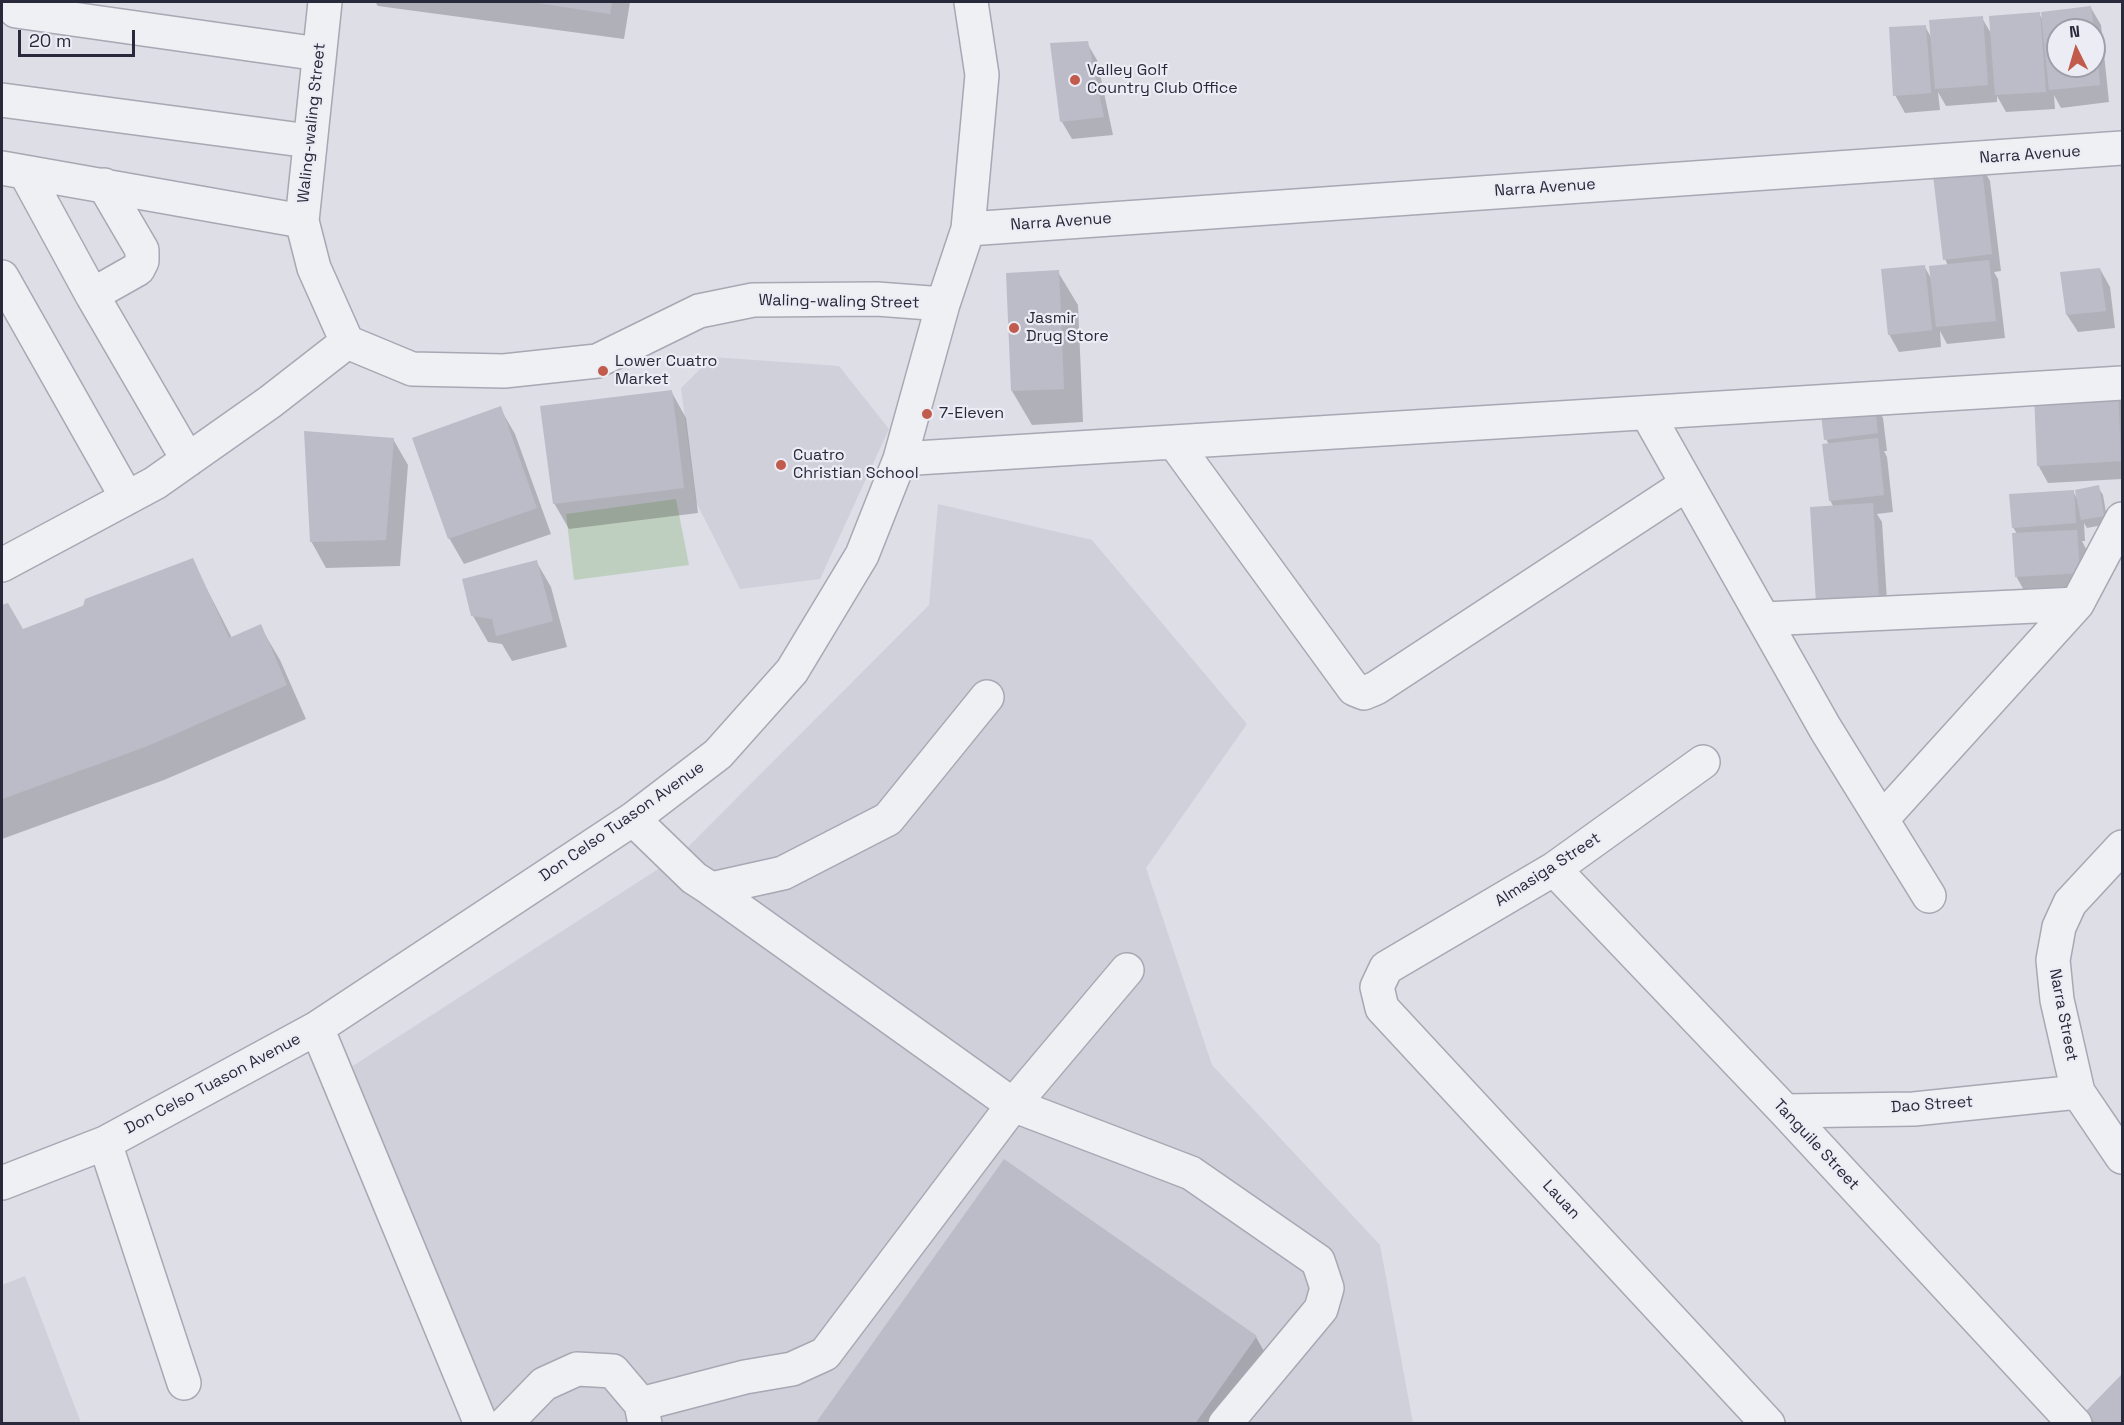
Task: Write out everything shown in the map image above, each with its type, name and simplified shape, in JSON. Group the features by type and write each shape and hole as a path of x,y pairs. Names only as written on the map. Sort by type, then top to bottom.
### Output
{"street":[{"name":"Waling-waling Street","path":"325,2 302,220 314,268 347,342 412,369 504,371 597,361 699,311 753,300 878,299 943,304"},
{"name":"Don Celso Tuason Avenue","path":"2,1183 105,1143 317,1028 633,819 718,754 792,671 862,555 900,459 943,304 968,229 982,75 971,2"},
{"path":"16,11 319,54"},
{"path":"2,100 309,141"},
{"name":"Narra Avenue","path":"968,229 2122,148"},
{"path":"13,170 302,220"},
{"path":"13,170 92,295 188,460"},
{"path":"92,295 138,269 142,261 142,250 104,185"},
{"path":"2,277 127,498"},
{"path":"2,565 155,483 270,402 347,342"},
{"path":"900,459 2122,383"},
{"path":"1647,413 1825,728 1929,896"},
{"path":"1174,442 1354,689 1364,693 1376,688 1687,484"},
{"path":"1882,818 2077,604 2122,519"},
{"path":"1764,619 2077,604"},
{"path":"711,889 783,873 888,819 987,697"},
{"name":"Almasiga Street","path":"1386,968 1554,870 1703,762"},
{"path":"633,819 694,878 1013,1106 1191,1173 1318,1262 1327,1288 1321,1309 1225,1424"},
{"name":"Narra Street","path":"2122,847 2070,903 2057,938 2053,960 2057,1000 2078,1092 2122,1157"},
{"name":"Tanguile Street","path":"1554,870 1785,1111 2075,1424"},
{"name":"Lauan","path":"1386,968 1377,987 1382,1008 1768,1424"},
{"path":"505,1424 544,1384 577,1369 613,1371 643,1414 745,1377 792,1369 825,1354 1013,1106 1127,970"},
{"path":"317,1028 481,1424"},
{"name":"Dao Street","path":"1785,1111 1914,1108 2078,1092"},
{"path":"105,1143 184,1383"}],"shaded area":[{"name":"Cuatro Christian School","path":"712,357 839,366 889,429 820,579 740,589 696,502 681,388"},
{"path":"938,504 1092,540 1247,724 1146,868 1212,1065 1380,1245 1413,1423 466,1423 345,1071 680,855 929,605"},
{"path":"25,1276 81,1423 2,1423 2,1285"}],"green space":[{"path":"676,499 689,565 574,580 566,514"}],"building":[{"path":"531,2 612,2 610,14"},
{"path":"2091,6 2092,18 2046,18 2046,61 2041,12"},
{"path":"2040,12 2046,92 1995,95 1989,16"},
{"path":"1983,16 1988,85 1935,89 1929,20"},
{"path":"1926,25 1931,93 1893,96 1889,27"},
{"name":"Valley Golf Country Club Office","path":"1088,41 1104,117 1060,122 1050,43"},
{"path":"2048,78 2099,78 2100,85 2049,90"},
{"path":"1981,162 1992,254 1943,260 1932,167"},
{"path":"1989,260 1996,321 1936,327 1929,266"},
{"path":"1925,265 1932,330 1888,335 1881,269"},
{"path":"2100,268 2106,311 2066,315 2060,272"},
{"path":"1059,270 1064,389 1011,391 1006,273"},
{"path":"672,390 684,488 553,504 540,406"},
{"path":"2118,390 2121,461 2037,466 2034,394"},
{"path":"1874,399 1878,433 1824,440 1820,406"},
{"path":"501,406 537,508 448,539 412,438"},
{"path":"304,431 394,438 386,540 310,542"},
{"path":"1878,438 1884,495 1829,501 1822,444"},
{"path":"2099,485 2104,516 2081,520 2075,490"},
{"path":"2074,490 2076,523 2012,528 2009,494"},
{"path":"1873,503 1879,598 1816,603 1810,507"},
{"path":"2077,530 2080,573 2015,577 2012,533"},
{"path":"193,558 229,638 261,624 287,685 145,747 2,799 2,605 8,603 23,629 83,606 85,599"},
{"path":"537,560 553,621 496,636 492,619 471,616 462,579"},
{"path":"1004,1159 1257,1336 1195,1424 815,1424"},
{"path":"2122,1374 2122,1424 2097,1424 2085,1412"}],"place":[{"name":"Valley Golf Country Club Office","path":"1075,80"},
{"name":"Jasmir Drug Store","path":"1014,328"},
{"name":"Lower Cuatro Market","path":"603,371"},
{"name":"7-Eleven","path":"927,414"},
{"name":"Cuatro Christian School","path":"781,465"}]}
